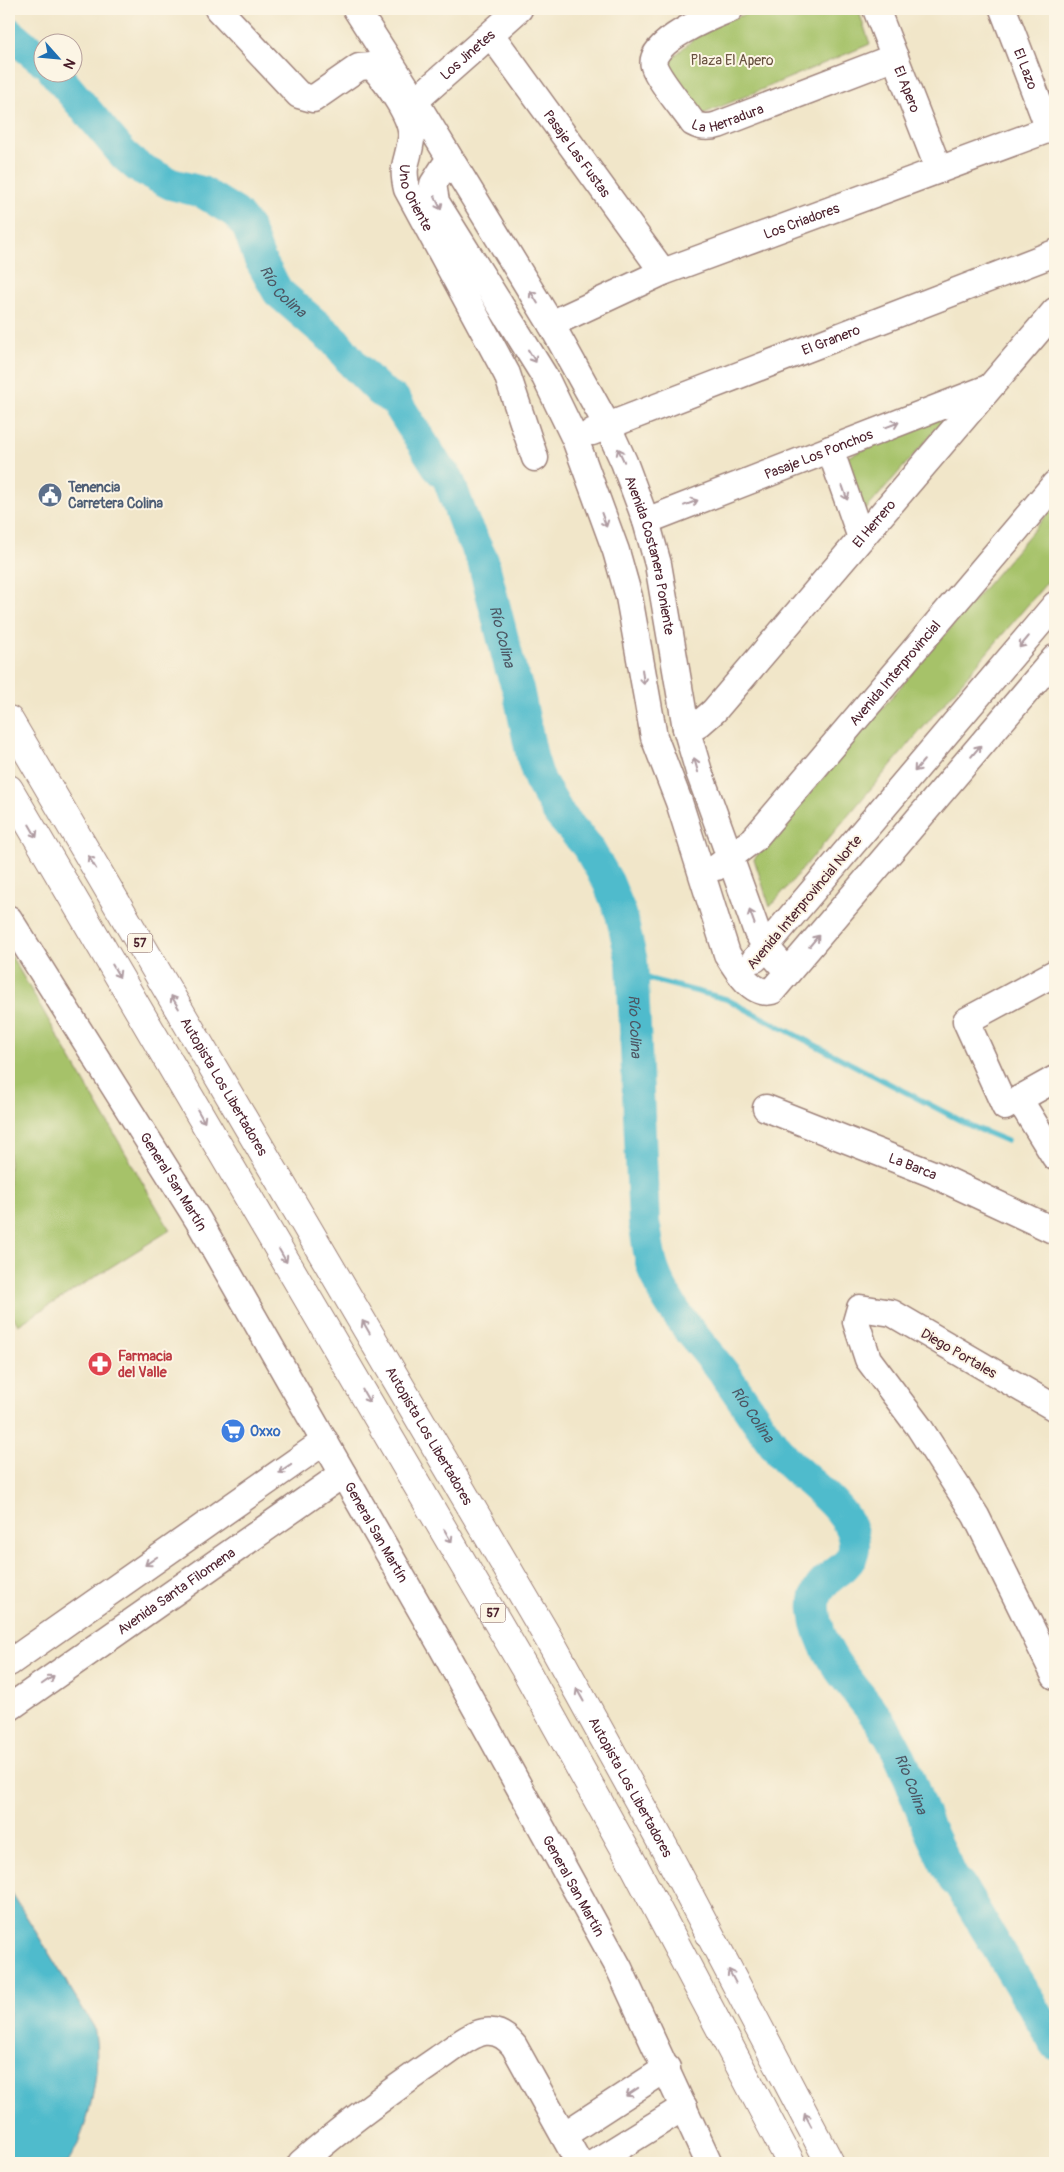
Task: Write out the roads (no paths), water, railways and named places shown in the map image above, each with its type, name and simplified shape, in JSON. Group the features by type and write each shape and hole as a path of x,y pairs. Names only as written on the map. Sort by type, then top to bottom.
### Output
{"highway":[{"name":"Autopista Los Libertadores","path":"9,720 563,1664 665,1849 830,2163"},
{"name":"57","path":"9,789 525,1669 635,1868 791,2163"}],"street":[{"name":"Uno Oriente","path":"218,9 299,95 313,99 359,66 372,66 384,79 410,124 412,139 403,172 407,189 507,374 535,458"},
{"name":"Avenida Costanera Poniente","path":"356,9 415,101 550,324 607,425 624,462 646,521 663,589 686,728 708,801 757,932 766,947 788,972"},
{"name":"Los Jinetes","path":"415,101 492,36 519,9"},
{"name":"La Herradura","path":"730,9 709,17 676,35 654,54 654,67 693,123 698,126 711,128 895,57"},
{"name":"El Apero","path":"876,9 939,170"},
{"name":"El Lazo","path":"1003,9 1052,128"},
{"name":"Pasaje Las Fustas","path":"492,36 663,272"},
{"name":"Los Criadores","path":"550,324 663,272 1052,128"},
{"path":"451,162 444,167 433,184 436,202 545,377 575,439 616,551 629,597 654,737 680,802 728,954 742,975"},
{"name":"El Granero","path":"575,439 1055,253"},
{"name":"El Herrero","path":"686,728 698,725 714,711 1055,311"},
{"name":"Pasaje Los Ponchos","path":"646,521 990,387"},
{"path":"830,449 861,538"},
{"name":"Avenida Interprovincial","path":"703,877 730,859 754,838 1055,484"},
{"name":"Avenida Interprovincial Norte","path":"1055,605 742,975 758,990 772,991 1055,658"},
{"name":"General San Martín","path":"9,919 15,937 198,1220 325,1441 554,1848 619,1968 667,2068 709,2163"},
{"path":"1055,973 966,1021 1012,1103 1055,1157"},
{"path":"1012,1103 1055,1079"},
{"name":"La Barca","path":"766,1108 934,1174 1055,1231"},
{"name":"Diego Portales","path":"1055,1408 892,1313 860,1308 856,1322 868,1359 919,1428 976,1516 1055,1676"},
{"path":"9,1663 325,1441"},
{"name":"Avenida Santa Filomena","path":"9,1708 343,1474"},
{"path":"301,2163 409,2078 462,2043 484,2032 497,2033 510,2040 573,2155"},
{"path":"573,2155 667,2068"},
{"path":"573,2155 684,2107"}],"water":[{"path":"9,1888 94,2027 97,2061 92,2097 76,2149 68,2163 9,2163"}],"waterway":[{"name":"Río Colina","path":"9,33 32,52"},
{"name":"Río Colina","path":"62,82 124,155 138,167 171,184 202,192 236,213 248,228 259,258 278,292 335,341 354,365 380,391 395,400 439,469 448,478 465,525 483,561 510,667 518,689 532,757 539,779 559,814 587,846 608,882 621,914 632,962 644,1223 651,1262 657,1278 673,1308 726,1376 777,1449 793,1467 831,1501 846,1520 851,1530 854,1545 852,1556 846,1565 821,1586 816,1597 815,1611 825,1646 844,1676 888,1734 907,1772 927,1825 954,1880 959,1884 1055,2044"},
{"path":"632,962 649,979 726,999 971,1126 1007,1141"}],"place":[{"name":"Tenencia Carretera Colina","path":"50,495"},
{"name":"Farmacia del Valle","path":"100,1364"},
{"name":"Oxxo","path":"233,1431"}],"park label":[{"name":"Plaza El Apero","path":"732,60"}]}
